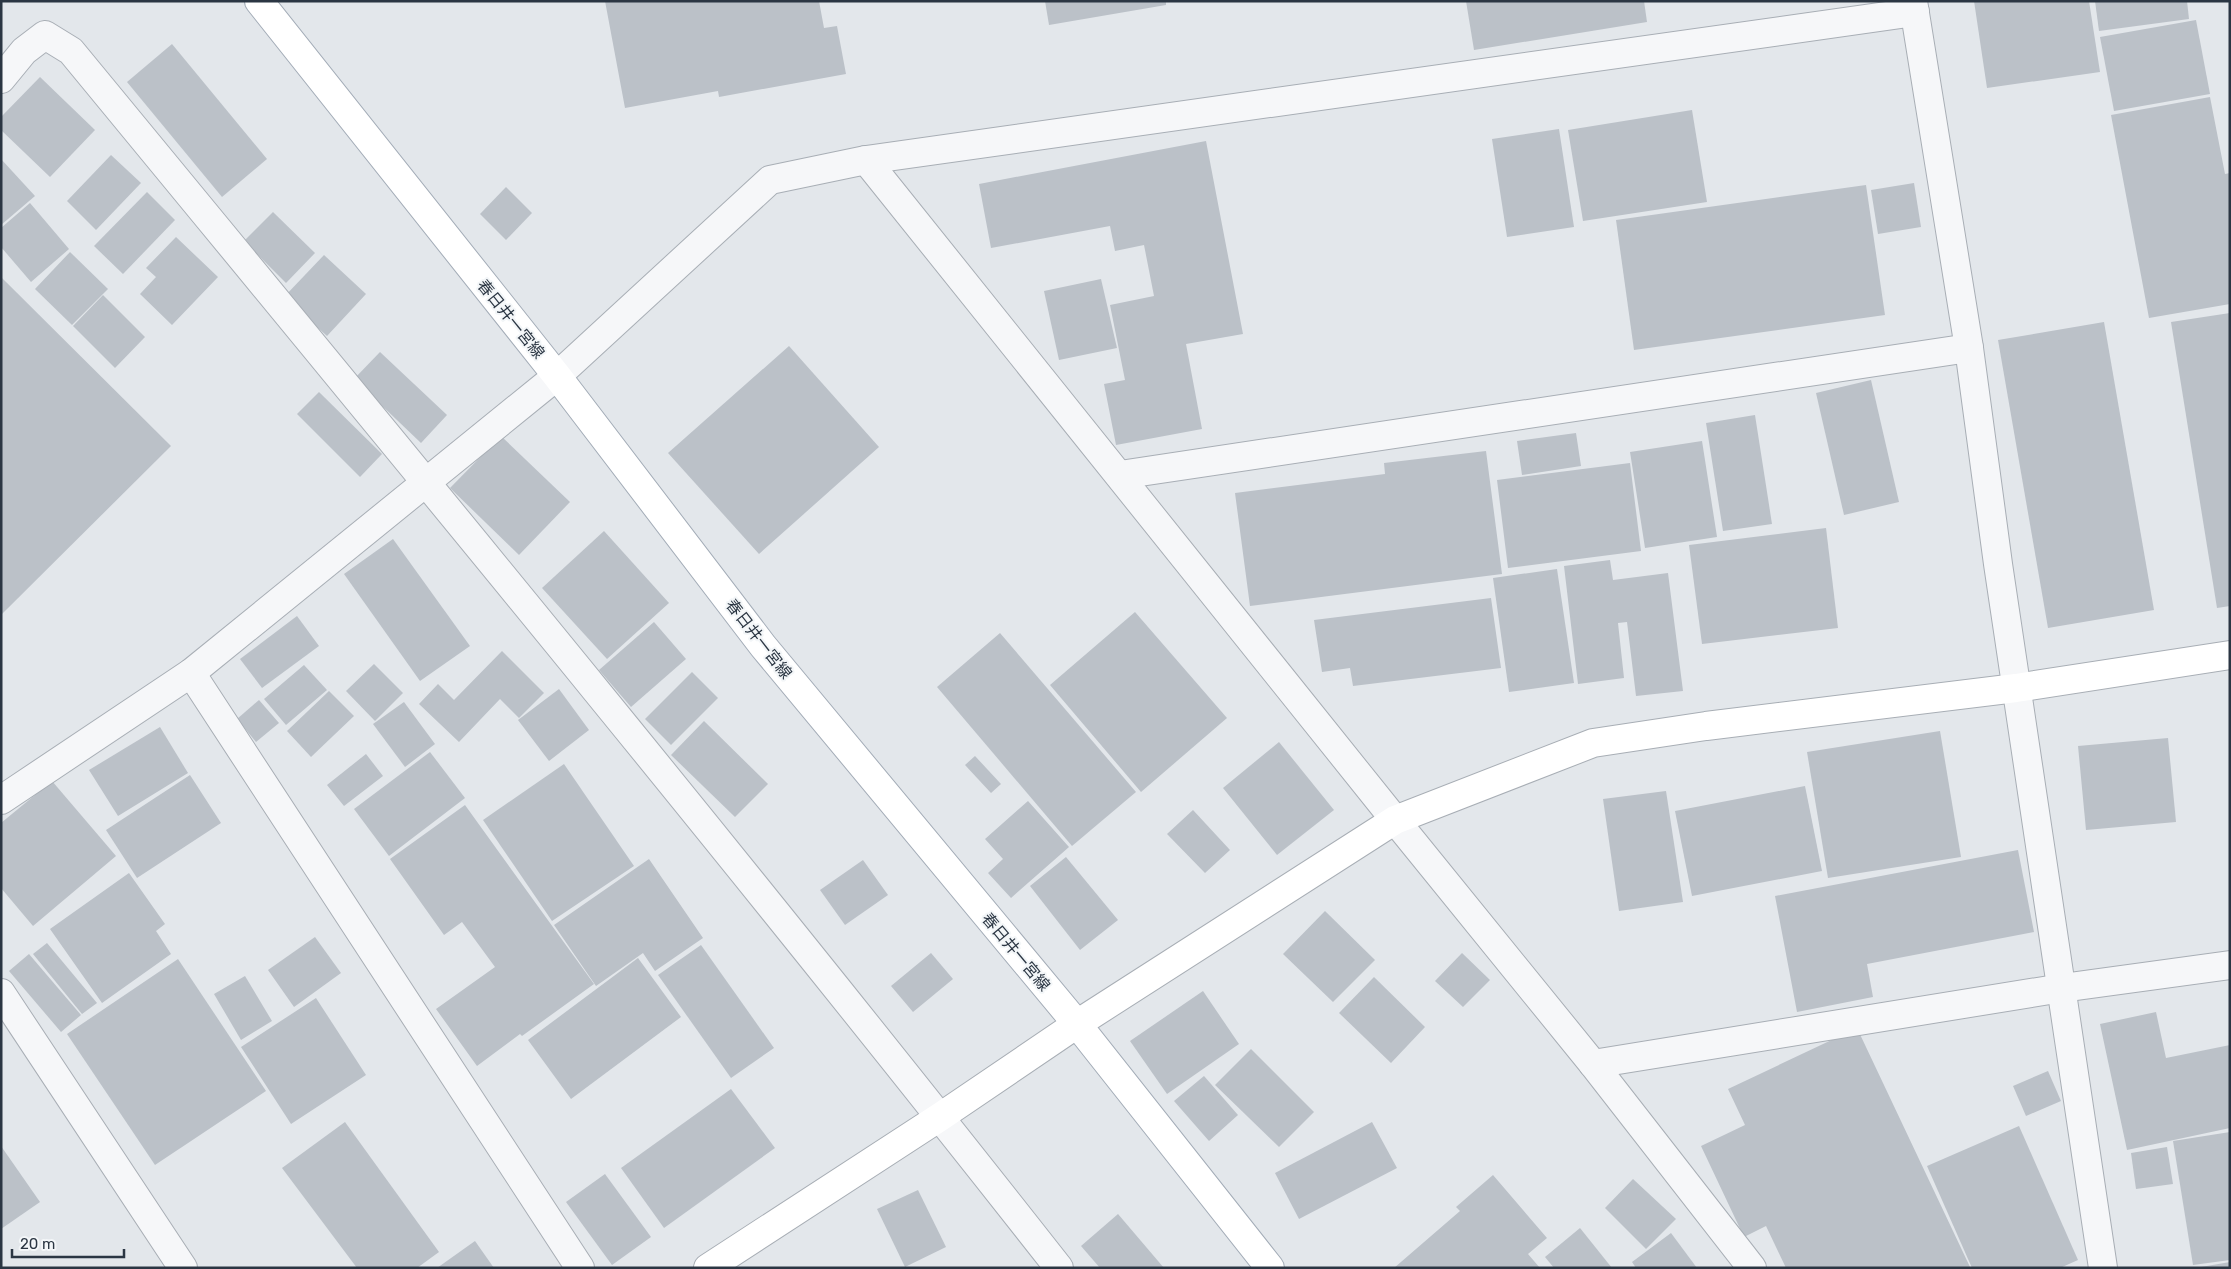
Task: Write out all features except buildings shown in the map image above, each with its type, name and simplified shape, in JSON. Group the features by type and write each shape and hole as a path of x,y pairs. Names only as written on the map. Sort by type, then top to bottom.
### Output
{"street":[{"name":"春日井一宮線","path":"259,1 557,376 763,646 1076,1024 1270,1268"},
{"path":"1,800 191,673 557,376 770,180 866,160 1914,7 1969,348 2016,688 2103,1268"},
{"path":"1,79 24,51 45,35 71,51 427,482 940,1117 1059,1268"},
{"path":"866,160 1593,1064 1752,1268"},
{"path":"1120,475 1969,348"},
{"path":"708,1268 940,1117 1076,1024 1395,820 1593,743 1706,726 2016,688 2230,655"},
{"path":"191,673 580,1268"},
{"path":"1593,1064 2062,988 2230,965"},
{"path":"1,993 183,1268"}]}
